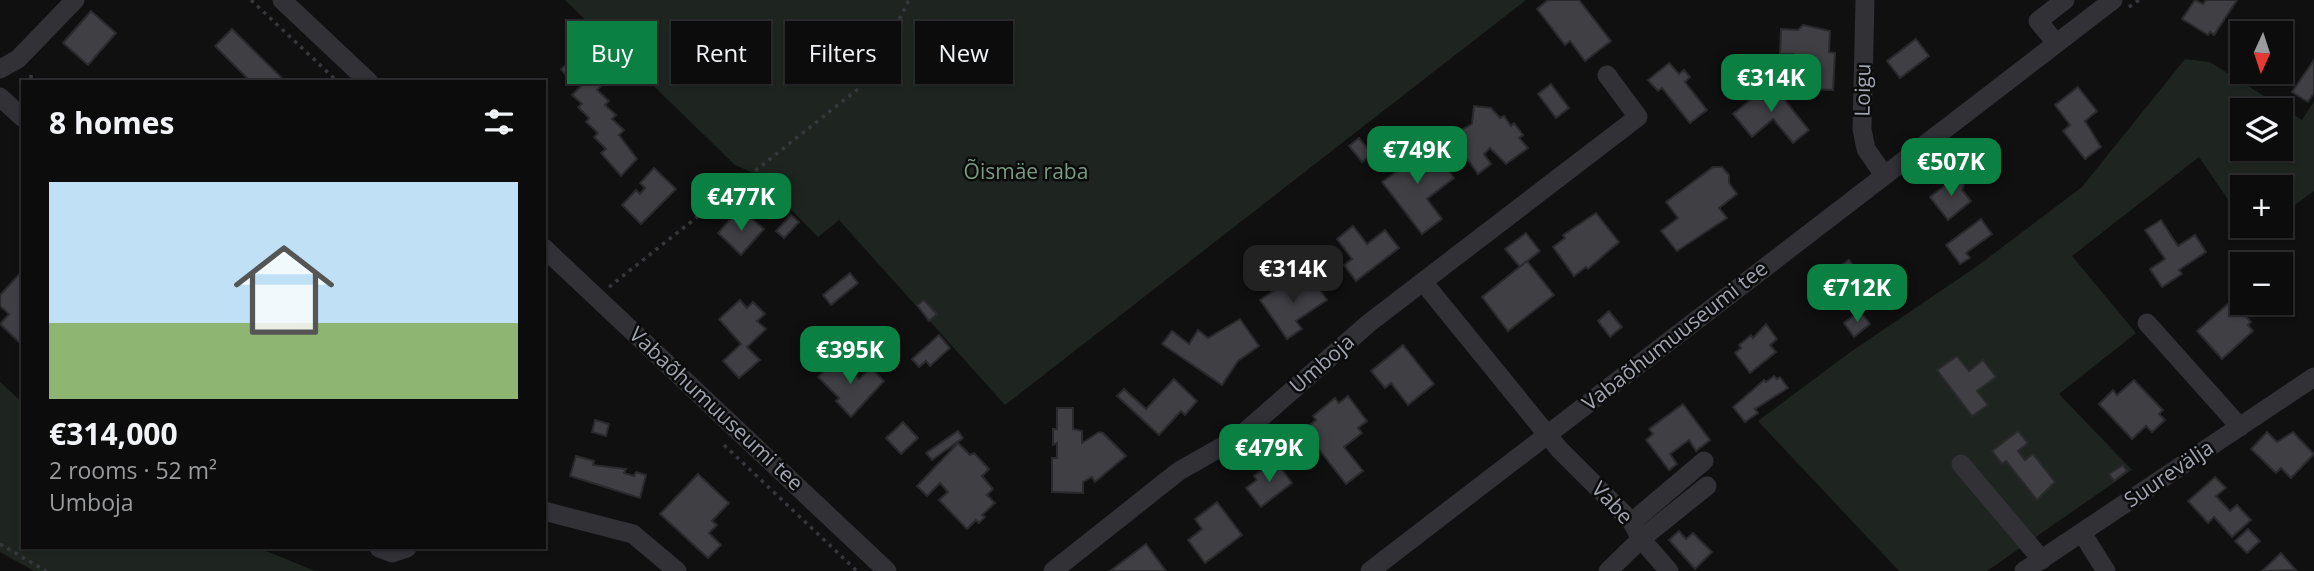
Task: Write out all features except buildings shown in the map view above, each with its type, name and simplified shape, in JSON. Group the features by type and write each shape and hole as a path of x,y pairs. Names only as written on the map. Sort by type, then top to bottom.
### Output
{"street":[{"path":"282,0 367,80"},
{"name":"Loigu","path":"1865,0 1862,129 1866,149 1884,175"},
{"path":"2056,43 2038,21 2065,0"},
{"name":"Vabaõhumuuseumi tee","path":"1370,571 2113,0"},
{"path":"21,116 0,97 4,89 0,72 18,59 67,4"},
{"name":"Umboja","path":"1053,571 1179,471 1239,437 1369,323 1638,117 1607,75"},
{"name":"Vabaõhumuuseumi tee","path":"546,249 887,571"},
{"path":"1424,283 1548,435"},
{"path":"2147,323 2240,427"},
{"name":"Suurevälja","path":"2024,571 2314,378"},
{"name":"Vabe","path":"1548,435 1637,530 1608,571"},
{"path":"1637,530 1704,461"},
{"path":"1961,464 2042,559"},
{"path":"1637,530 1707,486"},
{"path":"546,512 633,534 677,571"},
{"path":"1637,530 1669,571"},
{"path":"2082,533 2106,571"},
{"path":"382,549 392,553 404,549"}],"path":[{"path":"251,0 336,80"},
{"path":"597,298 858,89 880,59 909,0"},
{"path":"31,75 32,80"},
{"path":"0,544 46,571"}],"green space":[{"name":"Õismäe raba","path":"565,0 1526,0 1005,405 839,220 818,237 756,174 735,165 652,84 657,84 657,21 587,21"},
{"path":"2185,59 2210,62 2230,75 2230,84 2245,84 2267,98 2230,98 2230,161 2293,161 2293,114 2302,120 2314,101 2314,191 2293,206 2293,175 2230,175 2230,202 2199,157 2072,256 2136,333 2059,394 2132,470 1987,571 1899,571 1758,421 1849,353 1976,267 2082,187"},
{"path":"0,382 21,401 21,549 261,549 315,571 34,571 0,552"}]}
